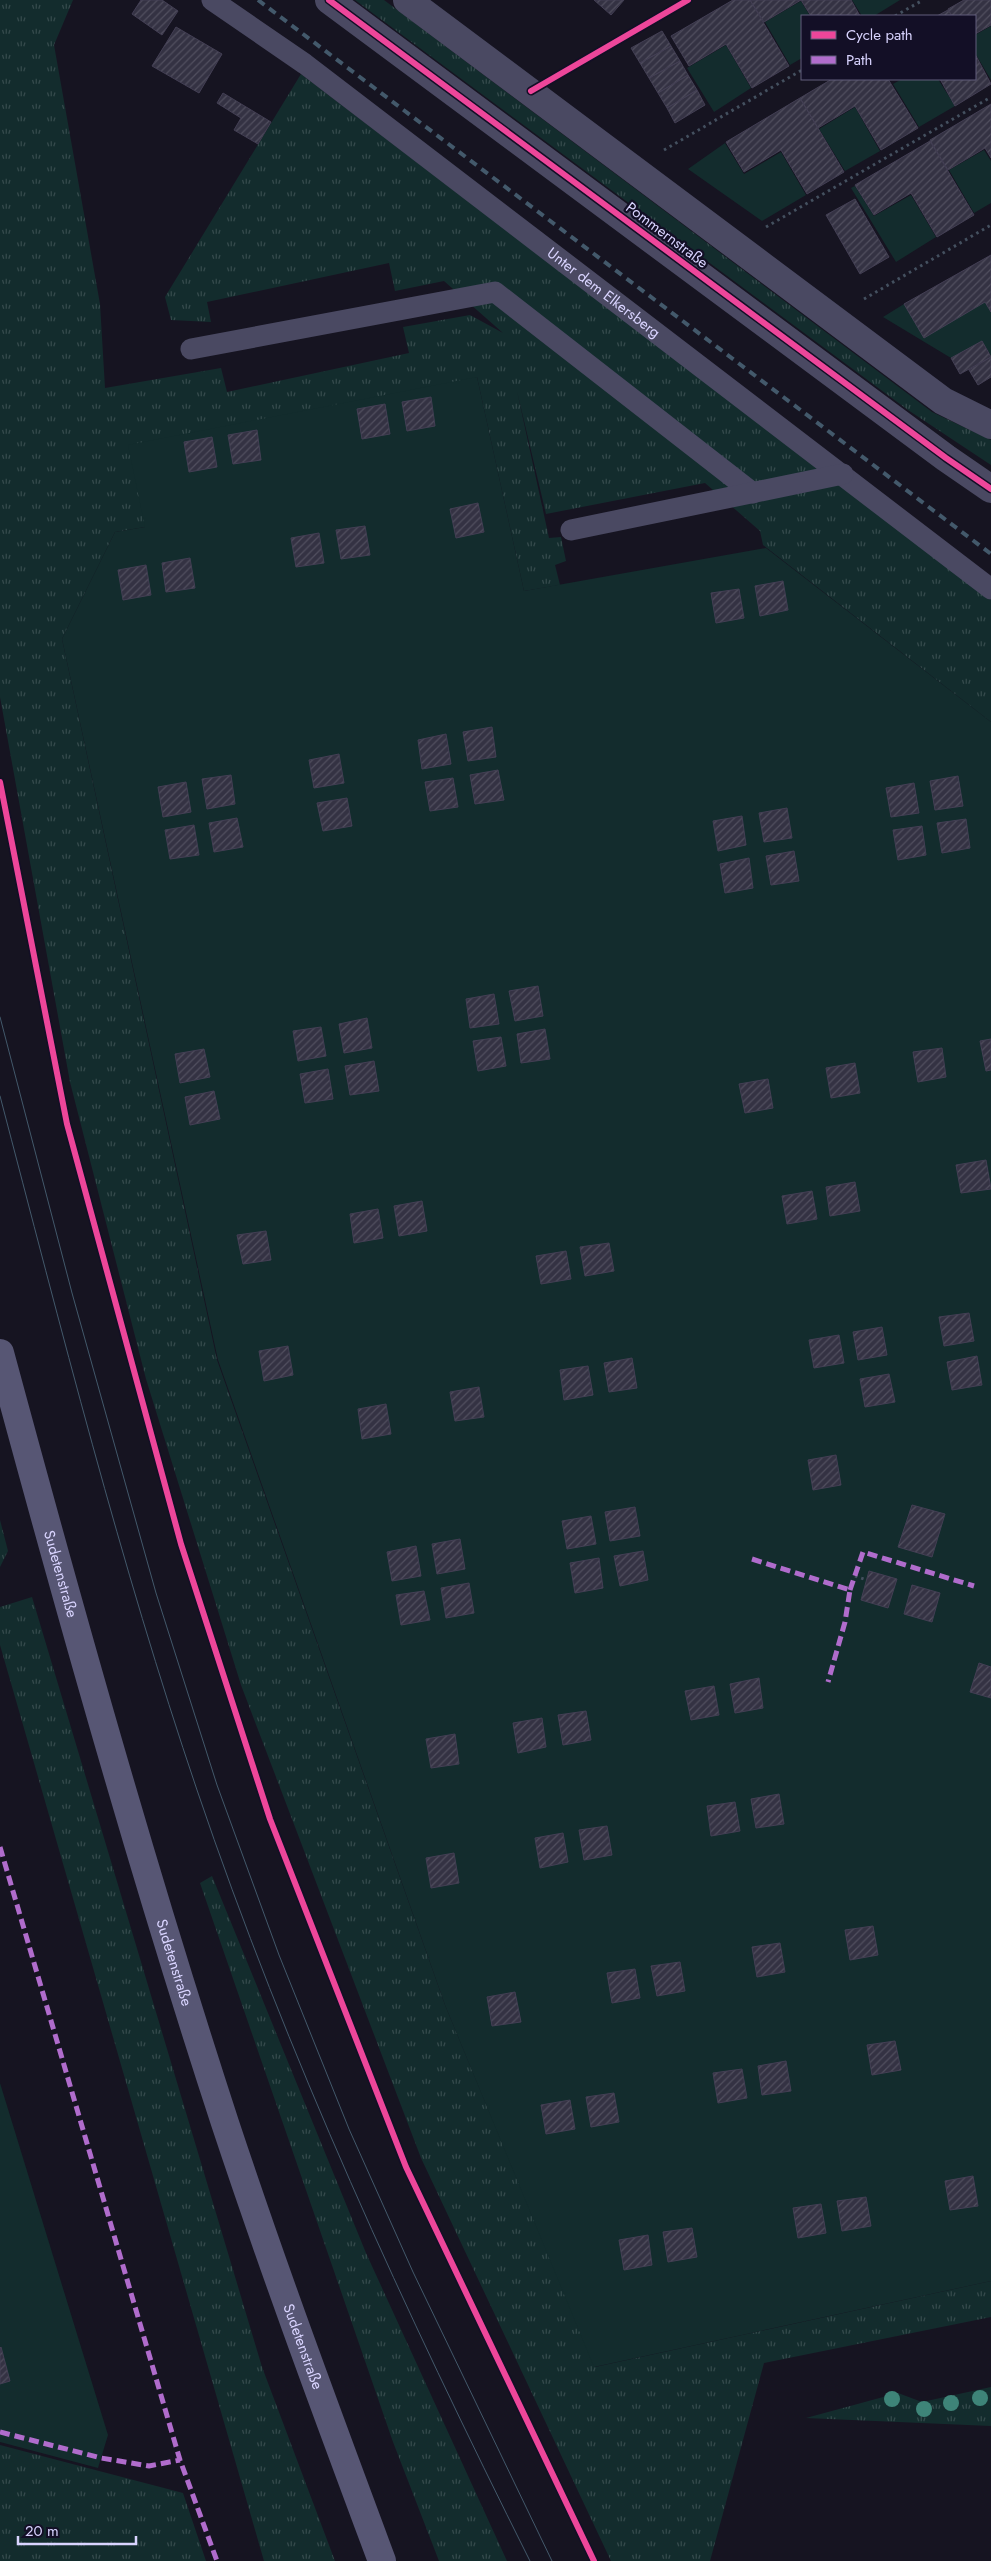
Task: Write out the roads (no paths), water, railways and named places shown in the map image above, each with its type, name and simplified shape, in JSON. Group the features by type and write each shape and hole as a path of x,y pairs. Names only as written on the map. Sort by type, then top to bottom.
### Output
{"main road":[{"name":"Sudetenstraße","path":"0,1354 115,1766 226,2124 301,2345 382,2561"}],"street":[{"name":"Pommernstraße","path":"329,0 938,452 991,489"},
{"path":"407,0 633,167 830,318 944,401 991,425"}],"lane":[{"name":"Unter dem Elkersberg","path":"212,0 305,64 991,589"},
{"path":"191,349 495,292 753,493"},
{"path":"571,530 843,474"}],"tram line":[{"path":"0,1017 72,1293 156,1593 217,1785 279,1955 349,2129 413,2272 552,2561"},
{"path":"0,1096 92,1445 142,1618 197,1790 232,1889 269,1988 350,2182 483,2467 530,2561"}],"railway":[{"path":"258,0 991,554"}]}
